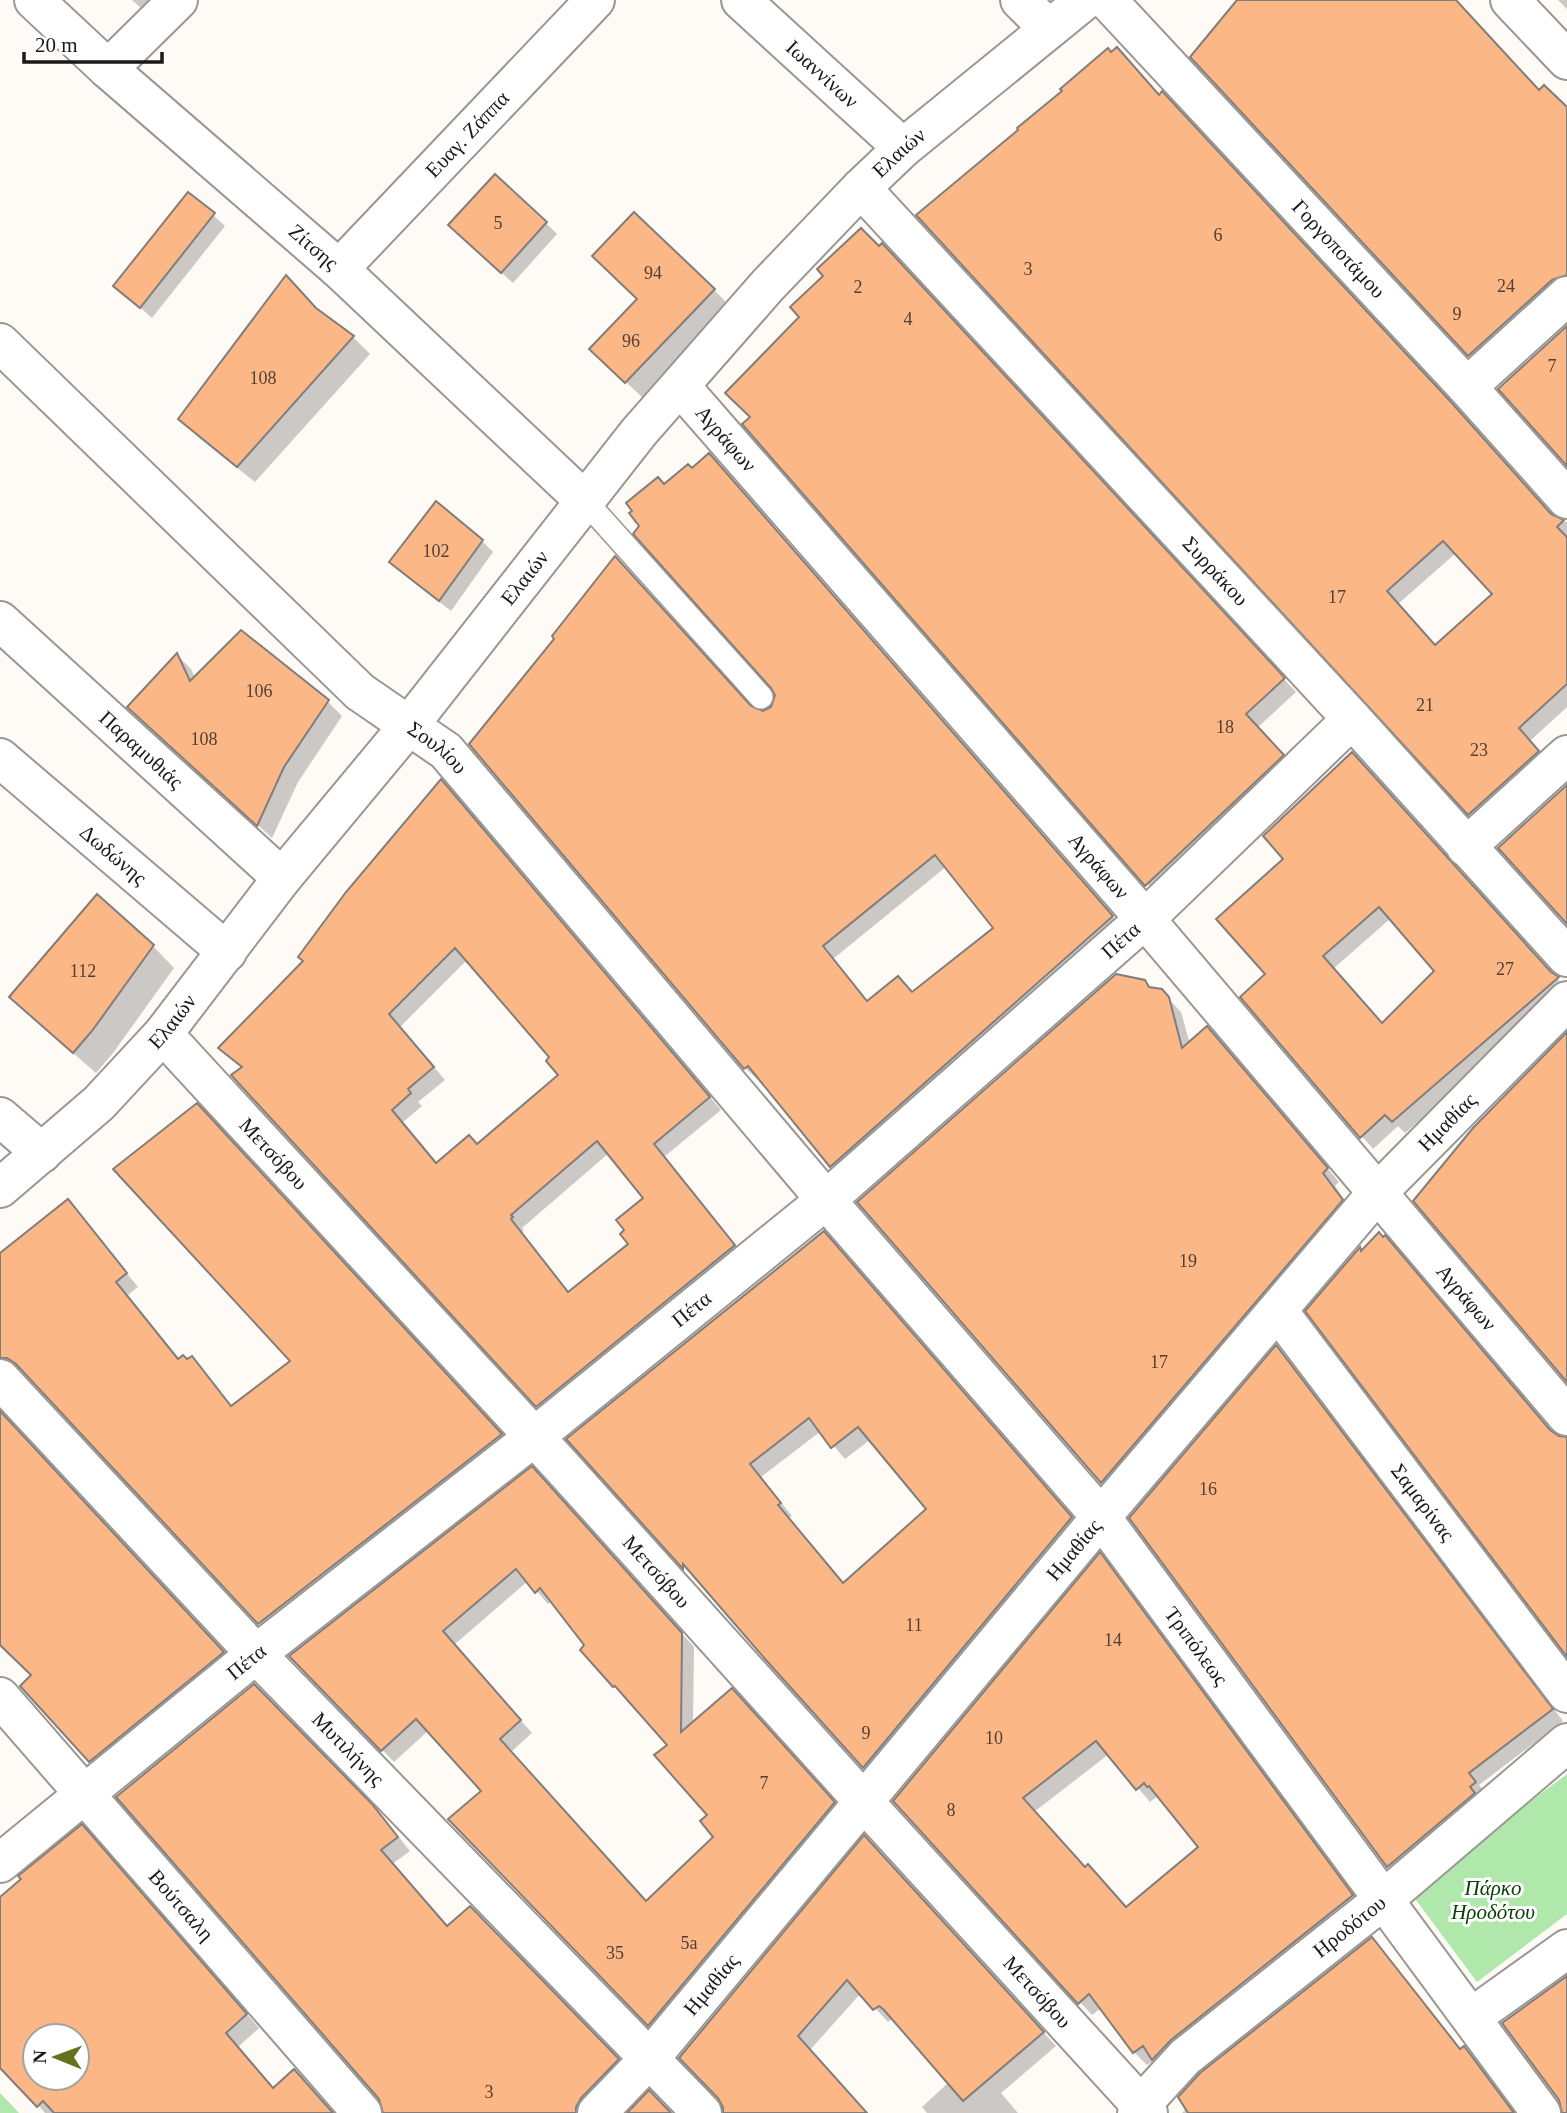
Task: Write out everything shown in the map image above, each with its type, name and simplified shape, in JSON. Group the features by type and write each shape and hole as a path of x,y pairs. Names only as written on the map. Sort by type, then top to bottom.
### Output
{"street":[{"name":"Ζίτσης","path":"34,0 108,69 339,269 586,502"},
{"path":"108,69 178,0"},
{"name":"Ευαγ. Ζάππα","path":"339,269 595,0"},
{"name":"Ιωαννίνων","path":"741,0 903,148"},
{"path":"1020,0 1049,29"},
{"name":"Ελαιών","path":"0,1188 99,1102 163,1034 282,878 410,724 639,432 768,285 903,148 1084,0"},
{"name":"Γοργοποτάμου","path":"1107,0 1467,387 1567,499"},
{"path":"1510,0 1567,60"},
{"name":"Συρράκου","path":"861,188 1352,719 1567,957"},
{"path":"1467,387 1567,296"},
{"name":"Σουλίου","path":"0,343 360,692 446,751 827,1200"},
{"name":"Αγράφων","path":"680,386 1145,919 1567,1416"},
{"name":"Παραμυθιάς","path":"0,621 282,878"},
{"name":"Πέτα","path":"0,1863 256,1654 534,1437 827,1200 1145,919 1352,719"},
{"path":"1466,847 1567,755"},
{"name":"Δωδώνης","path":"0,758 227,952"},
{"name":"Ημαθίας","path":"597,2113 650,2058 1101,1517 1377,1193 1567,1001"},
{"name":"Μετσόβου","path":"163,1034 534,1437 1142,2110"},
{"path":"0,1117 42,1153"},
{"name":"Τριπόλεως","path":"827,1200 1101,1517 1541,2113"},
{"name":"Σαμαρίνας","path":"1278,1311 1567,1693"},
{"name":"Μυτιλήνης","path":"0,1380 256,1654 702,2113"},
{"name":"Βούτσαλη","path":"0,1697 362,2113"},
{"name":"Ηροδότου","path":"1142,2110 1185,2057 1383,1900 1567,1743"},
{"path":"1472,2017 1567,1949"}],"lane":[{"path":"586,502 761,698"}],"green space":[{"name":"Πάρκο Ηροδότου","path":"1567,1774 1567,1914 1477,1982 1410,1892"},
{"path":"0,2093 19,2113 0,2113"}],"building":[{"path":"1237,0 1456,0 1539,90 1544,85 1567,107 1567,275 1552,280 1468,356 1190,57"},
{"path":"1117,47 1159,95 1162,91 1451,402 1551,514 1564,520 1557,527 1567,537 1567,684 1519,728 1539,751 1468,815 916,215 1018,130 1017,128 1108,48 1111,52","holes":["1443,541 1492,594 1435,645 1387,591"]},
{"path":"495,174 547,222 501,273 448,225"},
{"path":"188,192 215,213 140,308 113,286"},
{"path":"634,212 715,289 625,383 589,349 637,299 592,256"},
{"path":"861,228 879,246 882,243 1285,678 1246,714 1284,755 1145,886 742,424 750,417 725,393 799,317 790,307 823,276 817,269"},
{"path":"286,275 316,308 354,336 237,467 178,419"},
{"path":"1567,326 1567,466 1498,389"},
{"path":"709,453 1113,916 830,1167 748,1066 744,1069 469,744 554,639 552,636 615,556 751,706 763,711 771,707 775,695 771,688 633,534 639,526 629,513 632,511 626,503 658,477 664,484 688,464 692,468","holes":["935,855 993,928 912,992 898,976 867,1001 823,946"]},
{"path":"436,501 483,540 439,601 389,562"},
{"path":"241,630 329,700 284,767 257,826 127,707 177,653 190,681"},
{"path":"1352,752 1551,972 1559,977 1392,1122 1385,1115 1360,1138 1240,997 1265,974 1216,919 1283,859 1263,836","holes":["1379,907 1434,971 1382,1023 1323,956"]},
{"path":"441,779 710,1097 654,1144 735,1245 536,1407 231,1075 242,1067 218,1048 303,961 298,957 346,892","holes":["455,948 549,1057 546,1061 558,1075 477,1144 469,1135 436,1163 392,1110 411,1093 408,1089 434,1067 389,1014","597,1141 643,1198 616,1220 624,1230 620,1234 628,1244 568,1292 511,1219 511,1215"]},
{"path":"1567,785 1567,924 1498,848"},
{"path":"97,894 154,945 73,1053 9,997"},
{"path":"1116,974 1145,980 1149,987 1162,989 1169,997 1182,1048 1207,1026 1328,1168 1323,1173 1343,1200 1101,1483 857,1202"},
{"path":"1567,1032 1567,1382 1413,1201 1473,1128"},
{"path":"197,1103 502,1434 258,1624 16,1364 7,1358 0,1358 0,1253 68,1199 127,1273 116,1282 178,1359 183,1355 187,1359 192,1356 231,1406 290,1361 113,1169"},
{"path":"824,1231 1072,1517 863,1768 683,1564 683,1569 566,1439","holes":["809,1418 831,1448 858,1427 926,1509 843,1583 778,1505 781,1503 750,1464"]},
{"path":"1379,1232 1383,1237 1385,1235 1550,1430 1559,1436 1567,1437 1567,1657 1305,1311 1360,1247 1361,1251"},
{"path":"1276,1345 1553,1709 1469,1773 1476,1782 1470,1787 1475,1793 1387,1867 1129,1518"},
{"path":"0,1411 224,1652 89,1762 20,1686 31,1675 0,1645"},
{"path":"532,1466 682,1633 681,1732 732,1688 835,1802 648,2026 448,1819 481,1791 416,1719 381,1751 289,1656","holes":["516,1569 535,1593 540,1588 584,1645 580,1650 667,1745 654,1755 707,1815 700,1821 713,1837 646,1901 500,1739 521,1720 443,1631"]},
{"path":"1100,1552 1353,1895 1171,2040 1152,2060 1143,2046 1133,2053 1089,1994 1078,2004 893,1801","holes":["1096,1741 1136,1790 1144,1783 1149,1786 1198,1847 1126,1907 1088,1864 1085,1867 1023,1798"]},
{"path":"254,1684 372,1804 398,1837 381,1850 447,1926 470,1906 619,2059 581,2098 576,2113 383,2113 379,2099 116,1797"},
{"path":"82,1824 247,2014 226,2033 273,2088 294,2069 333,2113 54,2113 43,2101 37,2107 23,2092 91,2092 91,2022 21,2022 21,2090 0,2068 0,1897 21,1879 18,1876"},
{"path":"864,1835 1044,2032 963,2101 884,2010 879,2006 873,2010 847,1980 798,2036 867,2113 723,2113 718,2098 679,2058"},
{"path":"1372,1937 1460,2049 1464,2046 1514,2113 1188,2113 1178,2097 1200,2073"},
{"path":"1567,1976 1567,2113 1562,2113 1559,2100 1502,2023"},
{"path":"649,2090 671,2113 627,2113"}]}
